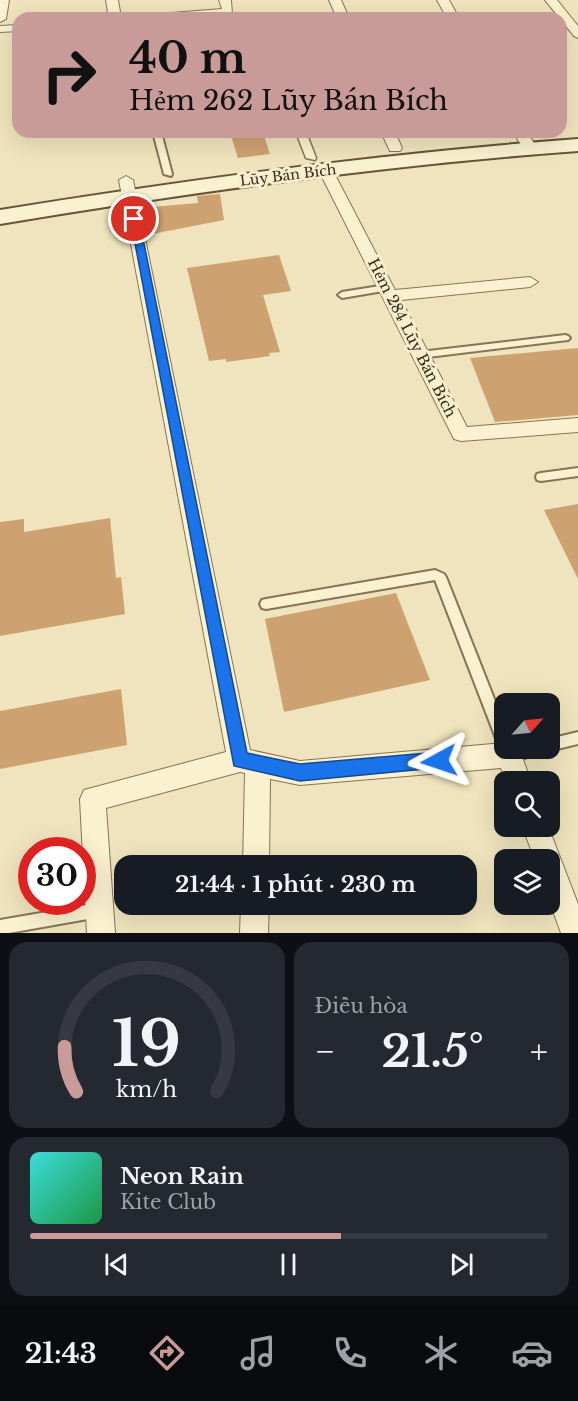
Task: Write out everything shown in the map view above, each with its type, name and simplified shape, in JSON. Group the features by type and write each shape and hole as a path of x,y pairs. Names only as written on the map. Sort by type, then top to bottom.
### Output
{"main road":[{"name":"Lũy Bán Bích","path":"0,202 524,139"},
{"name":"Lũy Bán Bích","path":"0,217 128,188 168,174 318,164 392,140 524,139 578,145"}],"street":[{"path":"0,19 3,0"},
{"path":"551,0 561,12"},
{"path":"186,12 226,6"},
{"path":"567,20 578,34"},
{"path":"304,138 318,164"},
{"name":"Hẻm 284 Lũy Bán Bích","path":"318,164 388,292 461,434 578,425"},
{"path":"128,188 249,762 255,855"},
{"path":"388,292 530,282"},
{"path":"100,921 93,799 249,762 300,772 494,749"},
{"path":"560,893 575,933"},
{"path":"254,933 255,915"}],"lane":[{"path":"159,138 168,174"},
{"path":"342,295 388,292"},
{"path":"420,355 565,338"},
{"path":"541,477 578,472"},
{"path":"266,604 435,575 440,577 494,717"},
{"path":"560,742 578,738"},
{"path":"0,927 100,921"}],"building":[{"path":"232,138 265,138 270,154 238,158"},
{"path":"220,194 224,220 147,235 141,208 198,203 197,196"},
{"path":"279,255 291,291 263,295 280,352 269,353 270,356 226,362 226,359 209,361 187,268"},
{"path":"578,348 578,415 495,422 470,358"},
{"path":"578,504 578,579 544,510"},
{"path":"110,518 116,578 121,577 125,614 0,636 0,522 24,519 24,532"},
{"path":"396,593 430,680 284,712 265,619"},
{"path":"121,689 127,745 0,769 0,711"}],"route":[{"path":"134,219 240,760 300,772 439,761"}]}
